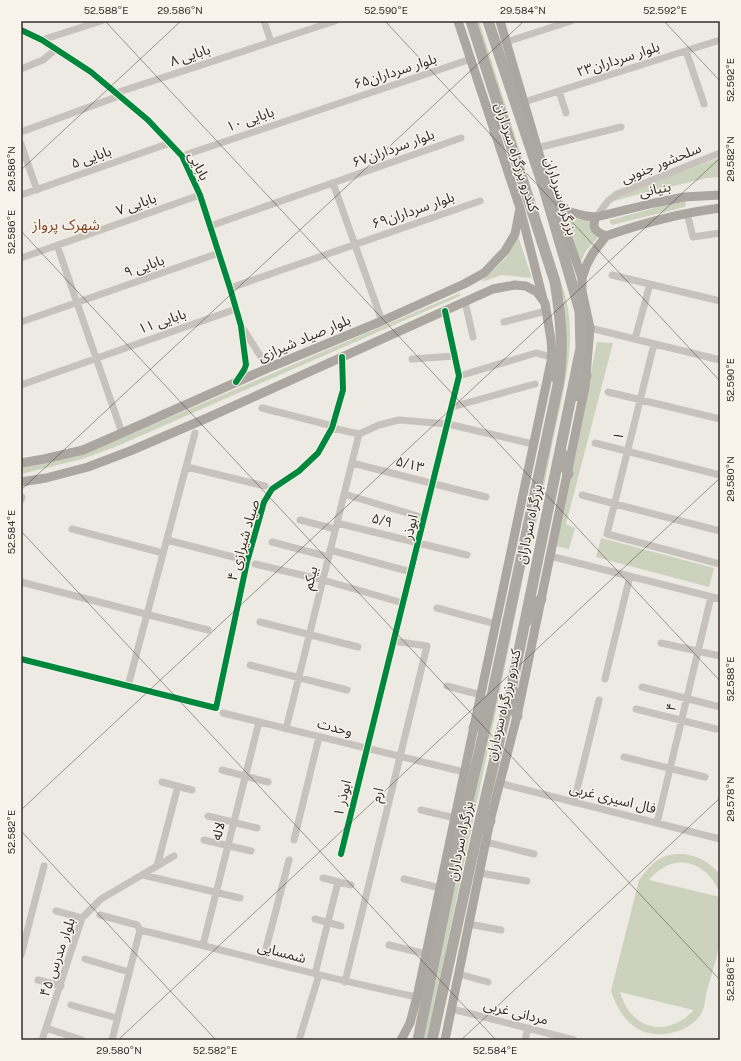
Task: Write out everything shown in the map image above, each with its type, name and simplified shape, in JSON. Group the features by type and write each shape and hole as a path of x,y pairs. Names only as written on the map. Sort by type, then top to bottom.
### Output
{"highway":[{"name":"بزرگراه سرداران","path":"418,1040 456,848 495,681 561,368 562,346 560,311 555,282 470,21"},
{"name":"بزرگراه سرداران","path":"432,1040 481,839 581,348 580,311 543,186 488,21"},
{"path":"495,134 500,110"},
{"path":"543,167 543,186"},
{"path":"552,357 558,385"},
{"path":"569,407 586,376"},
{"path":"560,449 568,474"},
{"path":"520,562 536,565"},
{"path":"524,626 541,599"},
{"path":"474,728 495,681"},
{"path":"512,684 517,716"},
{"path":"456,814 456,848"},
{"path":"481,839 490,821"}],"main road":[{"name":"کندرو بزرگراه سرداران","path":"401,1040 410,1023 417,998 552,357 551,340 545,307 520,208 458,21"},
{"name":"کندرو بزرگراه سرداران","path":"490,821 517,716 568,474 586,376 590,328 582,291 582,278 554,202 500,21"},
{"path":"543,186 554,202 570,212 586,216 596,216 594,228 597,233 606,236"},
{"name":"بنیانی","path":"596,216 654,202 684,197 720,195"},
{"path":"684,197 688,201 689,206 687,212"},
{"name":"بلوار صیاد شیرازی","path":"21,463 44,460 83,450 272,366 382,321 464,284 484,273 506,251 515,234 520,208"},
{"path":"582,278 593,253 606,236 634,226 687,212 720,208"},
{"path":"464,284 469,287 472,292 468,300"},
{"path":"21,482 46,478 88,467 207,418 493,289 515,285 526,286 537,292 545,307"},
{"path":"445,1040 480,873 481,839"}],"street":[{"path":"42,40 101,21"},
{"path":"264,21 271,42"},
{"name":"بابایی ۸","path":"21,132 118,94 335,21"},
{"path":"506,42 571,21"},
{"name":"بابایی","path":"21,30 42,40 91,72 148,120 182,156 200,195 241,326 246,365 236,382"},
{"name":"بلوار سرداران۲۳","path":"524,102 720,40"},
{"path":"21,69 43,60 56,49"},
{"path":"686,51 704,104"},
{"name":"بلوار سرداران۶۵","path":"327,107 471,59"},
{"path":"559,91 566,113"},
{"name":"بابایی ۱۰","path":"182,156 327,107"},
{"path":"537,148 620,127"},
{"name":"بلوار سرداران۶۷","path":"210,226 461,138"},
{"name":"بابایی ۵","path":"21,195 170,143"},
{"path":"21,144 37,190"},
{"name":"سلحشور جنوبی","path":"596,216 608,201 618,194 720,153"},
{"path":"334,183 382,321"},
{"name":"بابایی ۷","path":"21,258 200,195"},
{"name":"بلوار سرداران۶۹","path":"230,288 480,201"},
{"path":"687,212 693,237 720,233"},
{"path":"57,245 122,433"},
{"name":"بابایی ۹","path":"21,322 219,253"},
{"path":"612,275 720,301"},
{"path":"635,339 650,284"},
{"path":"468,300 473,337"},
{"path":"504,322 545,307"},
{"name":"بابایی ۱۱","path":"21,385 236,309"},
{"name":"ابوذر","path":"367,749 459,376 445,311"},
{"name":"بابایی","path":"241,326 261,357 272,366"},
{"path":"590,328 720,360"},
{"name":"۱","path":"654,344 607,534 720,564"},
{"path":"459,376 536,353 552,357"},
{"path":"412,359 454,356"},
{"name":"صیاد شیرازی ۴","path":"128,686 216,708 247,562 264,502 272,489 299,471 318,453 332,427 343,390 342,357"},
{"path":"452,407 535,384"},
{"path":"608,392 720,419"},
{"path":"262,408 359,434 379,425 399,420 448,424 534,444"},
{"path":"21,660 128,686 196,434"},
{"name":"بیکم","path":"286,729 359,434"},
{"path":"595,443 720,475"},
{"name":"۵/۱۳","path":"352,462 486,497"},
{"path":"186,467 265,486"},
{"path":"344,494 424,518"},
{"path":"582,495 720,531"},
{"name":"۵/۹","path":"300,520 418,542 467,555"},
{"path":"72,529 163,553"},
{"path":"167,540 241,560"},
{"path":"272,542 329,553 411,572"},
{"path":"550,556 720,599"},
{"path":"255,564 323,580 403,603"},
{"path":"605,679 630,576"},
{"path":"21,582 208,630"},
{"name":"۴","path":"657,823 711,597"},
{"path":"437,608 496,624"},
{"path":"260,622 358,647"},
{"name":"ارم","path":"345,982 427,646 394,641"},
{"path":"661,643 720,656"},
{"path":"250,665 347,690"},
{"path":"447,686 481,695"},
{"path":"642,687 720,707"},
{"path":"574,802 599,700"},
{"path":"636,710 716,729"},
{"name":"وحدت","path":"223,713 464,772"},
{"name":"لاله","path":"203,945 259,722"},
{"path":"294,840 319,737"},
{"name":"ابوذر ۱","path":"341,854 367,749"},
{"path":"624,756 705,777"},
{"path":"222,770 268,782"},
{"path":"162,782 192,790"},
{"name":"فال اسیری غربی","path":"499,783 720,839"},
{"path":"158,866 178,786"},
{"path":"421,810 456,814"},
{"path":"208,816 257,828"},
{"path":"481,839 534,854"},
{"path":"204,840 252,851"},
{"name":"۴۵ بلوار مدرس","path":"42,1040 61,986 82,918 101,899 174,856"},
{"path":"263,960 290,860"},
{"path":"21,955 44,866"},
{"path":"480,873 527,881"},
{"path":"143,875 240,898"},
{"path":"323,878 351,885"},
{"path":"404,879 440,888"},
{"path":"300,1037 317,974 338,882"},
{"path":"56,911 82,918"},
{"name":"شمسایی","path":"100,915 137,925 140,930 345,982 417,998"},
{"path":"315,919 341,926"},
{"path":"469,924 501,930"},
{"path":"112,1040 140,930"},
{"path":"389,945 426,954"},
{"path":"85,959 129,972"},
{"path":"459,974 488,982"},
{"path":"38,980 61,986"},
{"path":"71,1005 117,1018"},
{"name":"مردانی غربی","path":"452,1009 574,1040"},
{"path":"46,1028 82,1040"},
{"path":"525,1040 528,1028"}],"green space":[{"path":"473,21 479,21 566,300 569,319 570,340 566,380 531,547 529,547 566,356 564,301 544,235"},
{"path":"719,158 720,177 707,178 614,201 612,199 617,196"},
{"path":"684,200 686,203 685,207 612,225 610,223 610,220"},
{"path":"564,219 593,219 599,236 585,252 581,262"},
{"path":"518,236 532,278 502,275 481,282 506,258"},
{"path":"460,293 460,296 115,447 82,459 21,474 21,467 70,456 117,440"},
{"path":"597,342 613,343 566,524 575,528 569,549 556,546"},
{"path":"601,538 714,568 709,587 596,557"},
{"path":"523,577 433,1011 426,1040 422,1040 467,825"},
{"path":"681,854 703,860 720,874 720,893 714,882 706,873 698,867 688,863 668,865 658,871 649,880 720,897 719,946 703,1009 698,1018 680,1031 660,1034 649,1033 632,1025 620,1010 611,991 639,880 648,868 660,859 669,855","holes":["620,992 693,1010 682,1020 671,1025 660,1027 650,1026 641,1022 632,1015 625,1005"]}],"cycle path":[{"path":"21,30 42,40 91,72 148,120 182,156 200,195 241,326 246,365 236,382"},
{"path":"341,854 459,376 445,311"},
{"path":"21,659 216,708 247,562 264,502 272,489 299,471 318,453 332,428 343,390 342,357"}],"district":[{"name":"شهرک پرواز","path":"66,225"}]}
